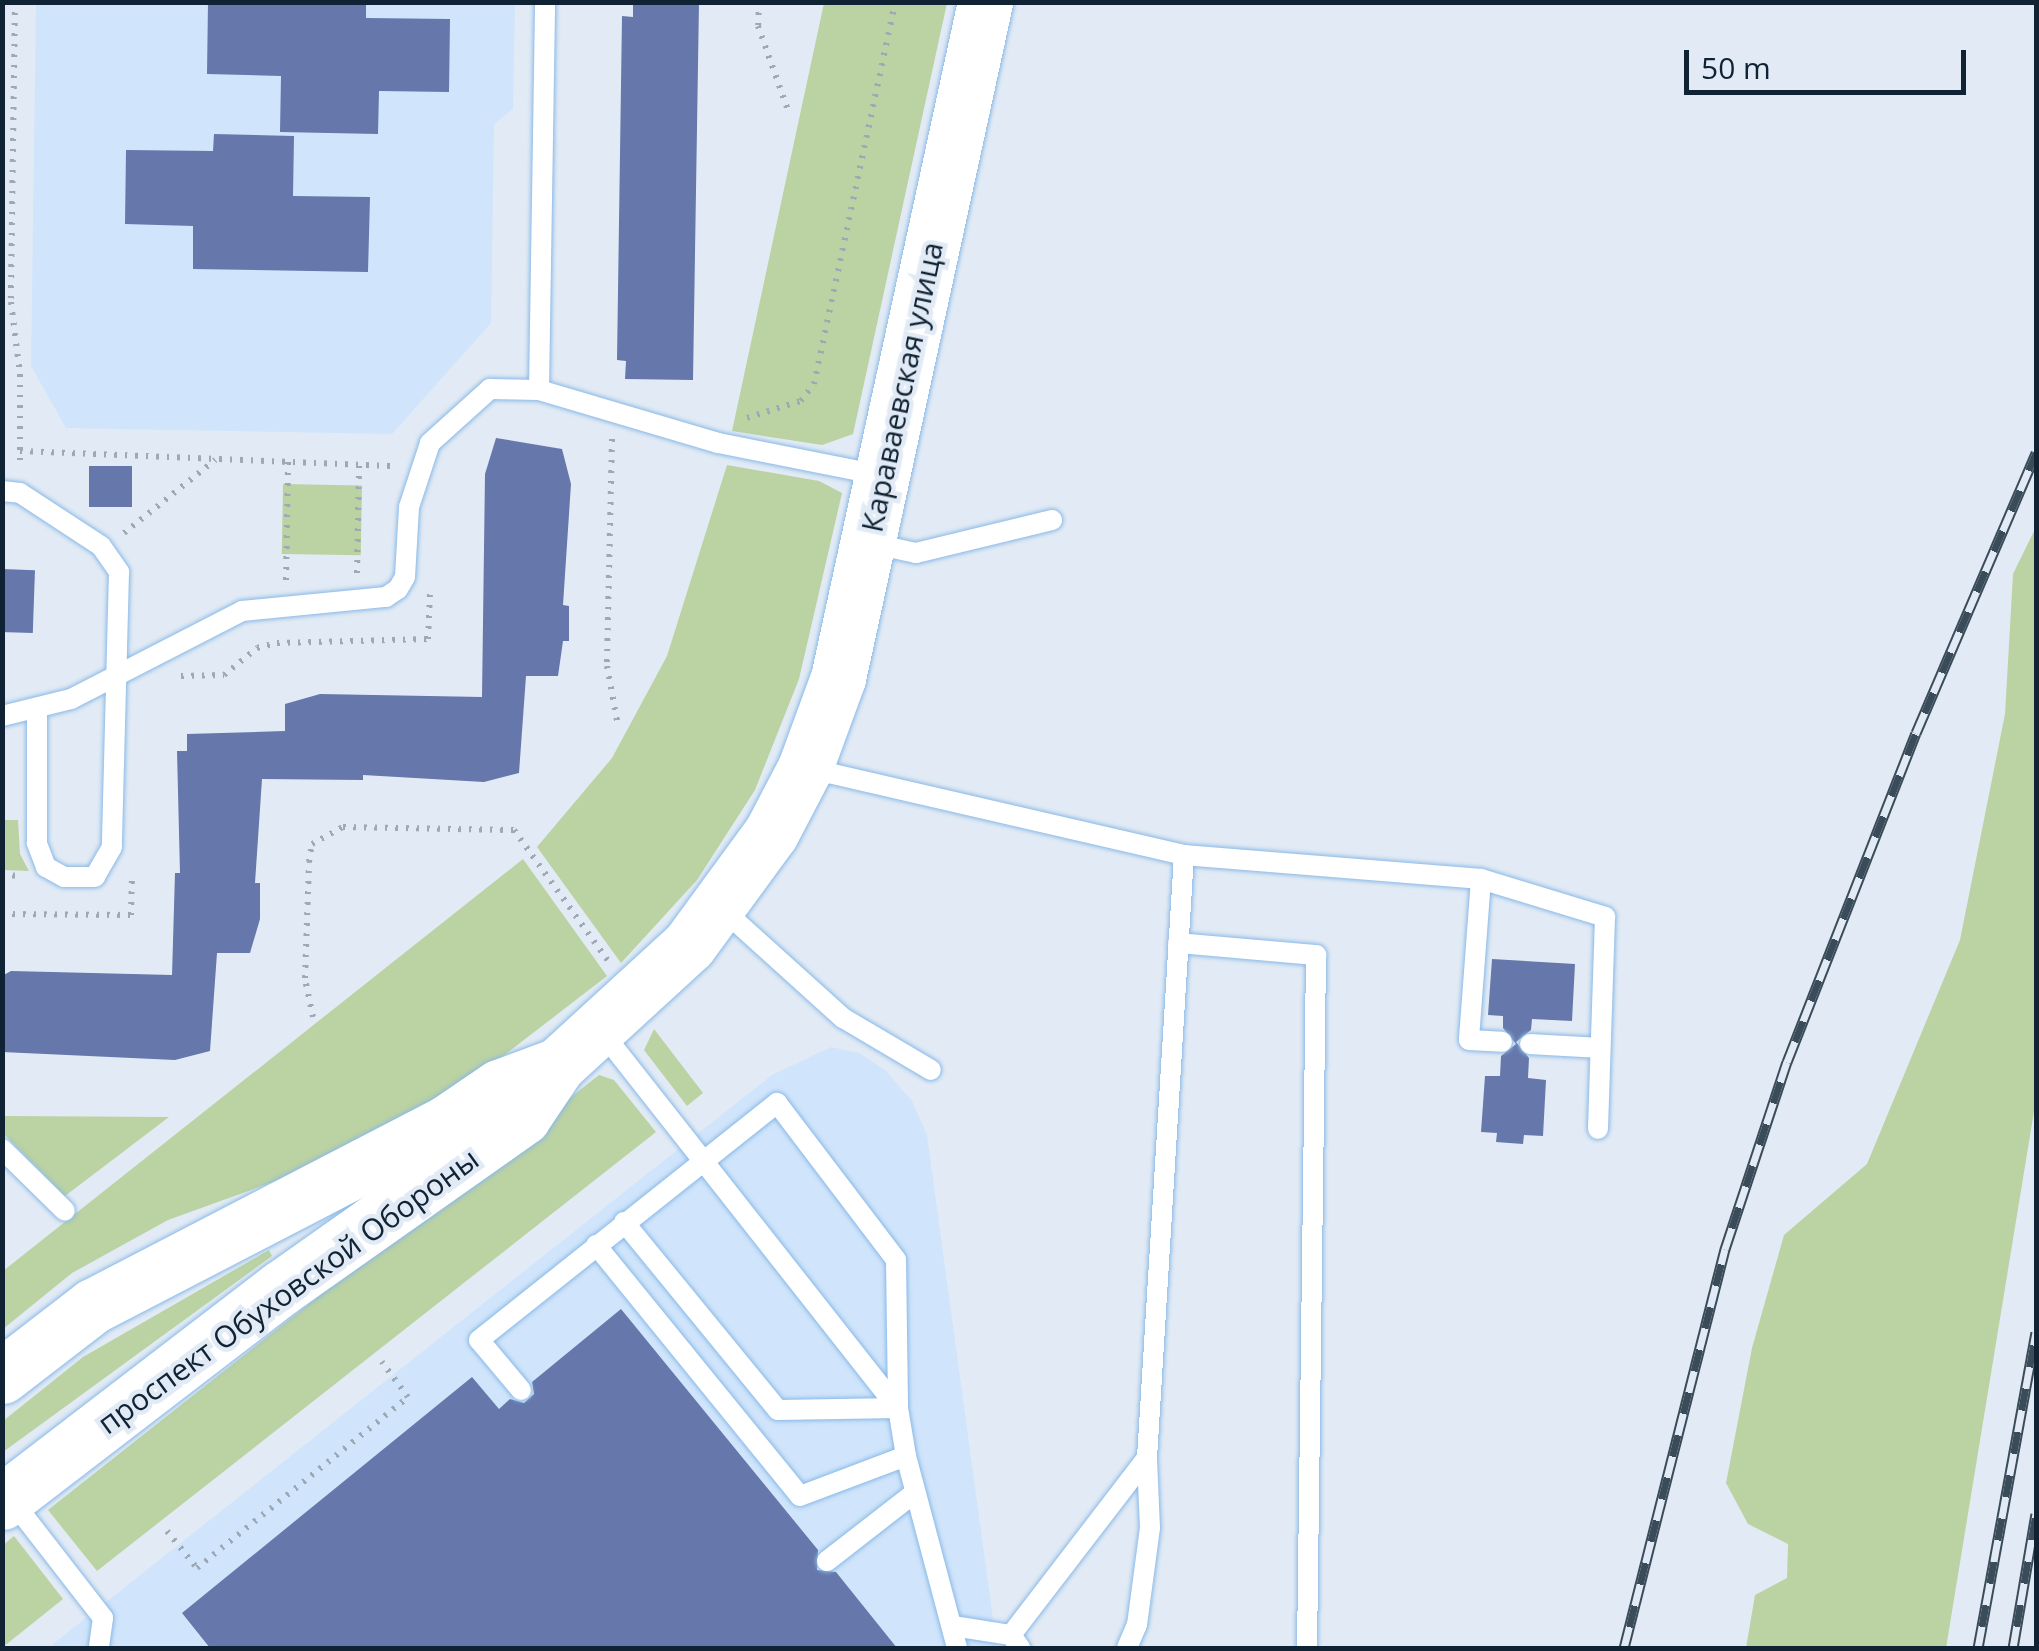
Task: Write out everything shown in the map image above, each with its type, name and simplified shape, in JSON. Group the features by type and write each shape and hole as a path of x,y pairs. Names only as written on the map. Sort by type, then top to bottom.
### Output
{"street":[{"name":"Караваевская улица","path":"805,768 838,678 985,2"},
{"name":"проспект Обуховской Обороны","path":"6,1500 281,1288 510,1128 558,1065 600,1029 720,907 805,768"},
{"name":"проспект Обуховской Обороны","path":"2,1376 93,1306 446,1123 499,1087 558,1065"}],"lane":[{"path":"539,390 545,2"},
{"path":"2,716 37,710 116,676 242,611 285,602 386,597 405,577 409,507 420,467 452,416 490,389 539,390 700,438 882,476"},
{"path":"11,492 101,546 118,572 112,847 95,878 64,877 46,867 37,844 37,710"},
{"path":"868,543 916,554 1052,520"},
{"path":"805,768 1184,855 1481,879 1605,917 1598,1130"},
{"path":"1127,1648 1137,1625 1150,1528 1146,1458 1184,855"},
{"path":"1481,879 1468,1040 1502,1042"},
{"path":"720,907 834,1011 931,1070"},
{"path":"1178,942 1316,955 1306,1648"},
{"path":"600,1029 708,1161 898,1408"},
{"path":"1530,1044 1600,1048"},
{"path":"522,1390 478,1340 778,1103 896,1260 898,1408 913,1494 958,1648"},
{"path":"2,1149 64,1211"},
{"path":"624,1222 778,1410 898,1408"},
{"path":"596,1245 800,1496 906,1456"},
{"path":"953,1626 1016,1642 1146,1458"},
{"path":"827,1561 913,1494"},
{"path":"6,1500 103,1618 98,1648"}],"path":[{"path":"11,492 20,451 11,302 16,2"},
{"path":"758,2 758,26 789,113"},
{"path":"740,419 801,401 814,384 894,2"},
{"path":"595,428 612,434 606,666 618,726"},
{"path":"20,451 420,467"},
{"path":"101,546 145,520 216,458"},
{"path":"285,602 288,462"},
{"path":"356,600 359,464"},
{"path":"165,681 224,675 257,648 277,643 428,638 430,582"},
{"path":"313,1018 305,978 309,862 312,844 344,827 514,830 615,970"},
{"path":"2,914 131,915 132,859"},
{"path":"166,1531 197,1568 408,1397 382,1362"}],"shaded area":[{"path":"36,3 515,3 513,109 494,124 491,323 392,434 66,428 31,366"},
{"path":"831,1047 859,1053 885,1070 912,1101 927,1135 997,1648 48,1648 772,1075"}],"green space":[{"path":"824,3 947,3 853,434 822,445 732,431"},
{"path":"727,465 819,481 842,493 799,679 755,790 697,880 621,963 537,847 612,758 667,656"},
{"path":"283,484 362,485 361,555 282,554"},
{"path":"2036,527 2036,1099 1946,1648 1746,1648 1755,1595 1787,1578 1788,1544 1748,1524 1726,1483 1752,1348 1784,1235 1867,1164 1960,940 2005,714 2013,574"},
{"path":"3,820 18,820 20,854 29,871 3,870"},
{"path":"523,859 607,976 455,1093 342,1157 168,1220 72,1273 3,1329 3,1271"},
{"path":"654,1029 703,1093 687,1106 644,1050"},
{"path":"599,1075 614,1080 656,1132 97,1571 48,1510"},
{"path":"3,1116 169,1117 65,1196 3,1133"},
{"path":"269,1250 272,1256 3,1452 3,1421 83,1357"},
{"path":"14,1536 63,1599 3,1647 3,1545"}],"building":[{"path":"208,2 366,2 366,18 450,19 449,92 379,91 378,134 280,132 281,76 207,74"},
{"path":"633,2 699,2 693,380 625,379 626,361 617,360 622,16 633,17"},
{"path":"214,134 294,136 293,196 370,197 368,272 193,269 193,226 125,224 126,150 213,151"},
{"path":"496,438 562,449 571,484 563,605 569,606 569,641 563,641 558,676 526,676 519,773 484,782 363,775 363,780 262,779 255,883 260,883 260,919 250,953 217,953 210,1051 175,1060 2,1052 2,976 11,971 172,975 175,873 180,873 177,751 187,751 187,734 285,731 285,704 320,694 482,697 485,474"},
{"path":"89,466 132,466 132,507 89,507"},
{"path":"2,569 35,570 33,633 2,632"},
{"path":"1492,959 1575,964 1572,1021 1532,1019 1531,1030 1516,1042 1529,1058 1528,1078 1546,1080 1543,1136 1524,1135 1523,1144 1496,1142 1497,1133 1481,1132 1485,1076 1500,1076 1501,1056 1516,1044 1503,1028 1503,1016 1488,1015"},
{"path":"621,1309 818,1550 817,1570 836,1572 897,1648 210,1648 182,1613 472,1377 499,1409 510,1399 524,1403 534,1394 532,1382"}],"railway":[{"path":"1624,1648 1725,1249 1787,1062 1916,733 2036,453"},
{"path":"1978,1648 2036,1332"},
{"path":"2013,1648 2036,1514"}]}
